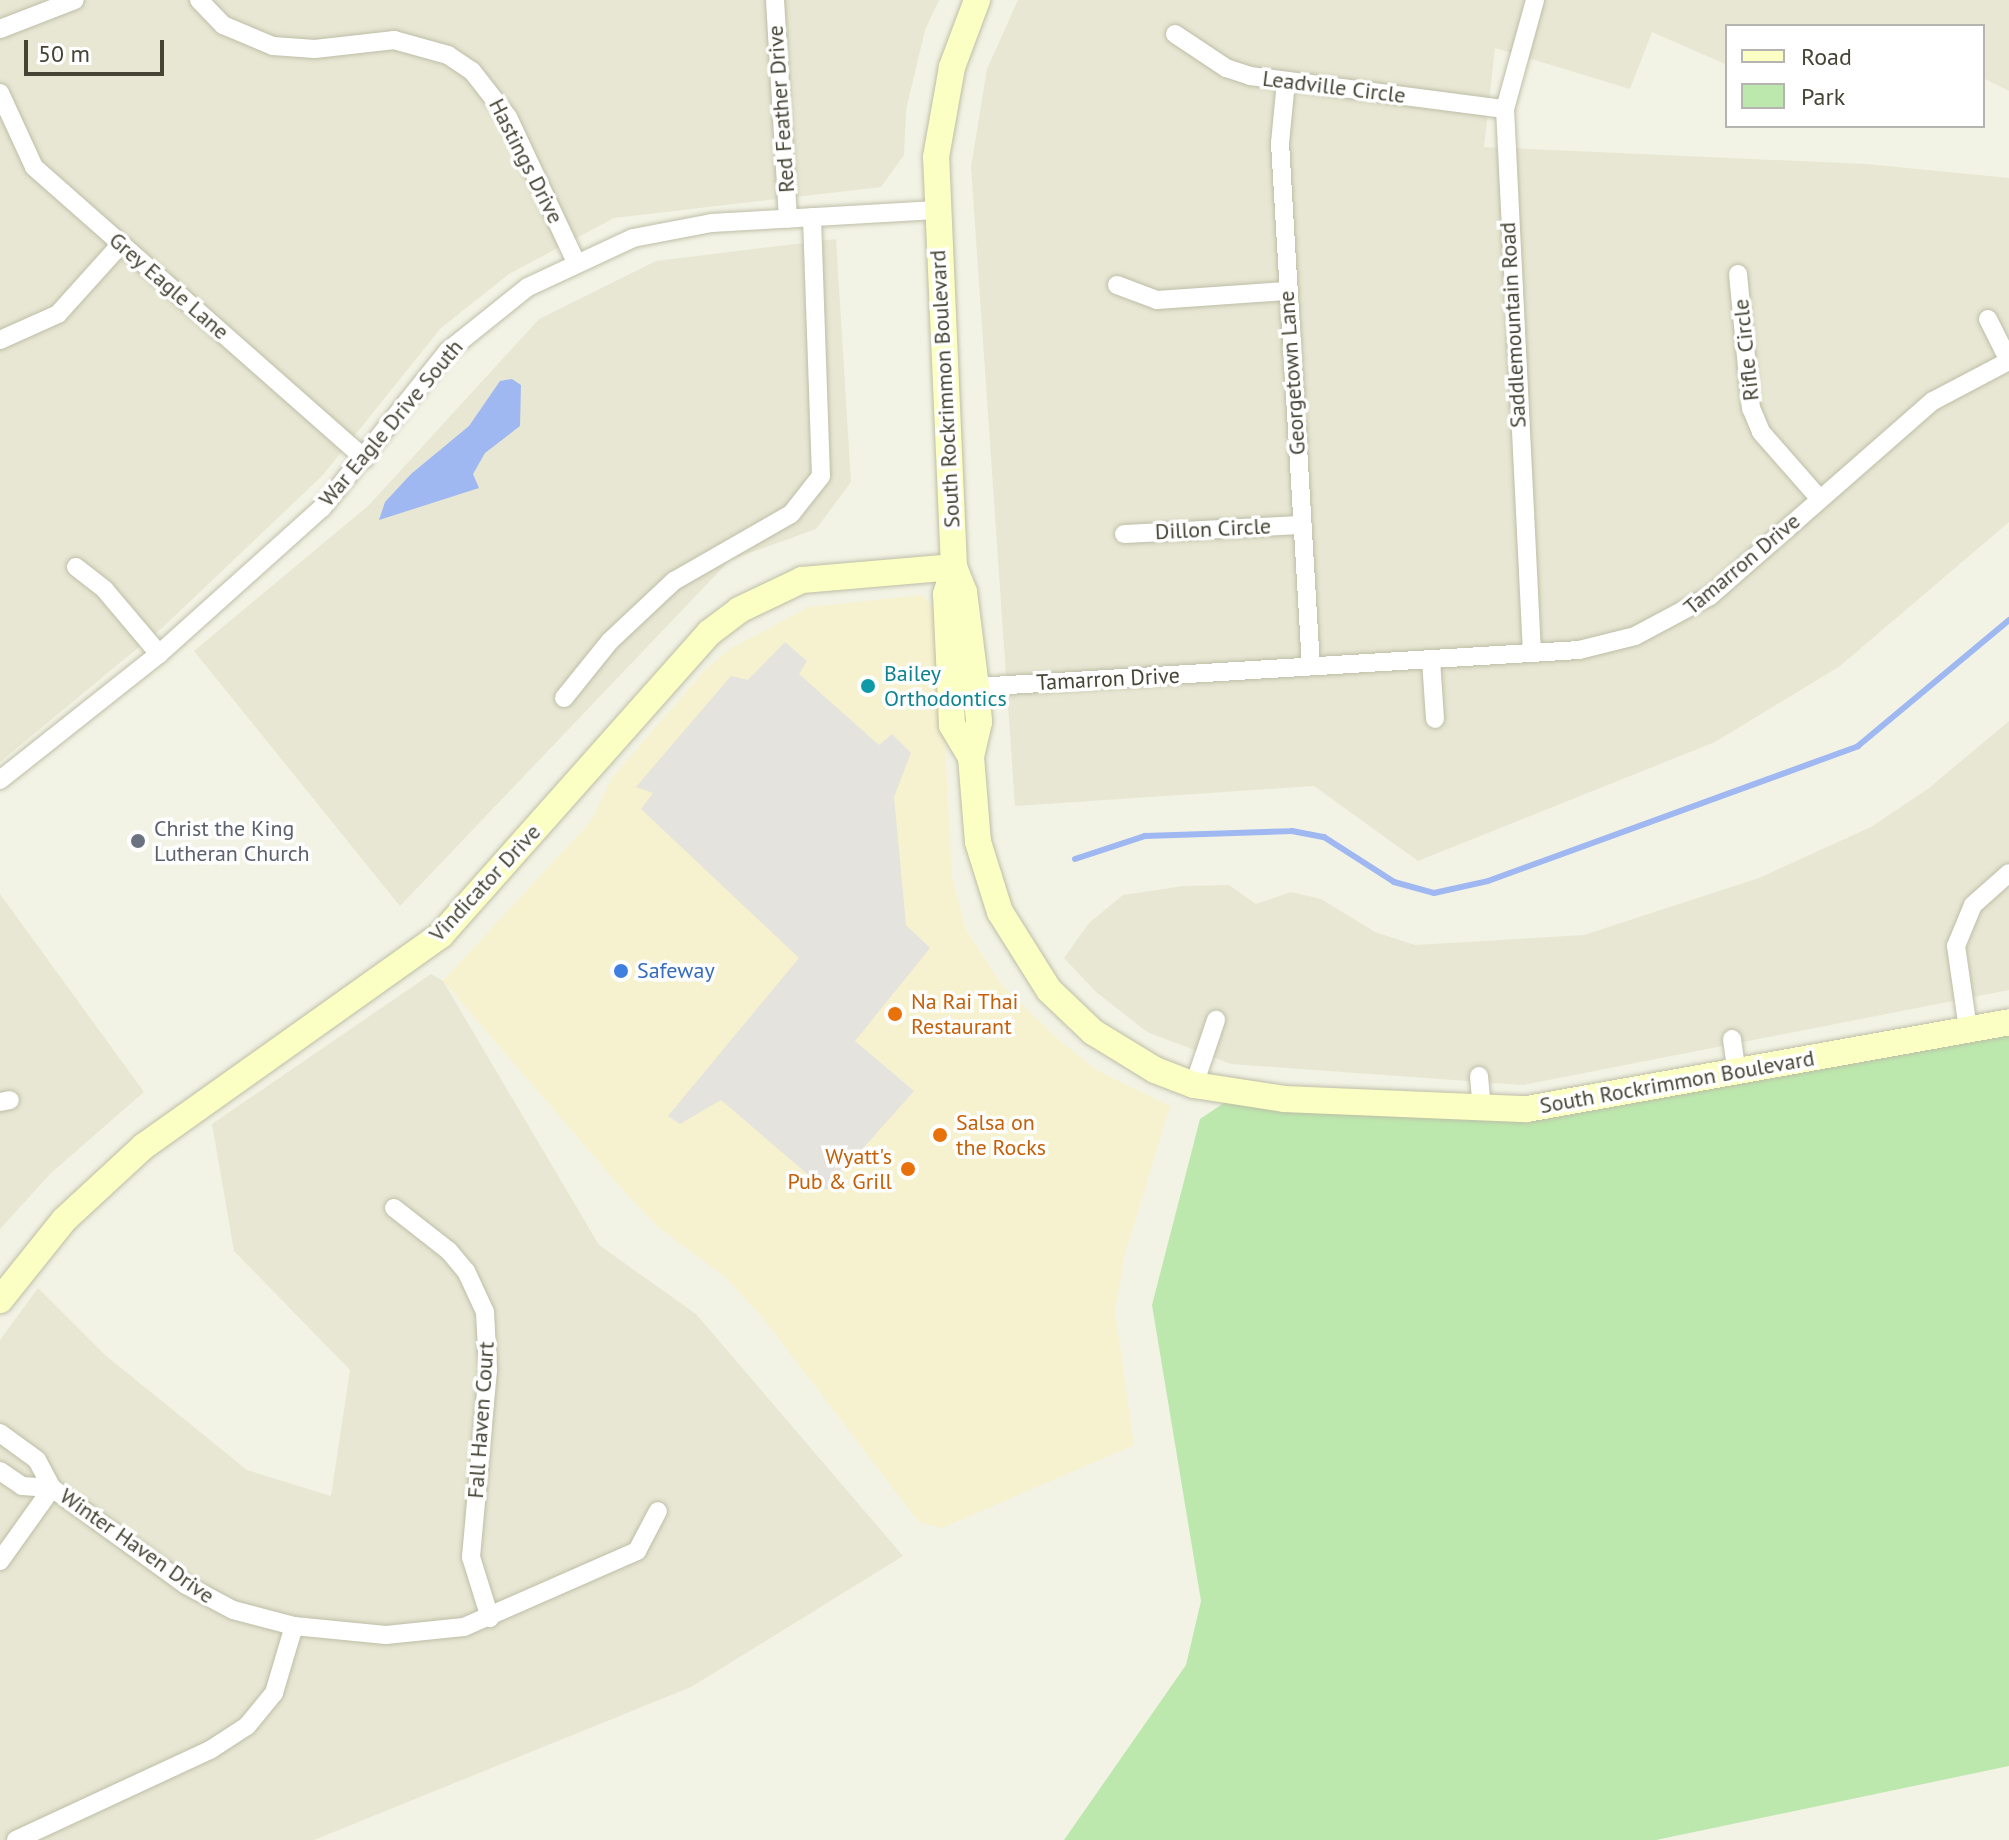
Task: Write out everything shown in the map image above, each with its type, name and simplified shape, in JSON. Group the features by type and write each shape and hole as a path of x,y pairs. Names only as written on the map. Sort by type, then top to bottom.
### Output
{"main road":[{"name":"South Rockrimmon Boulevard","path":"977,0 942,111 936,210 954,567 964,592 976,687 979,722 971,757 986,877 1020,951 1049,990 1093,1032 1146,1065 1194,1085 1284,1099 1482,1110 1567,1105 2009,1022"},
{"name":"South Rockrimmon Boulevard","path":"954,567 946,594 952,725 971,757"},
{"name":"Vindicator Drive","path":"0,1300 64,1220 144,1146 441,935 709,633 739,610 802,580 954,567"}],"street":[{"path":"0,29 75,0"},
{"name":"Hastings Drive","path":"199,0 223,25 273,46 315,49 394,40 448,55 472,71 508,117 576,262"},
{"name":"Red Feather Drive","path":"775,0 788,219"},
{"name":"Saddlemountain Road","path":"1532,653 1505,109 1535,0"},
{"name":"Leadville Circle","path":"1175,34 1226,68 1286,81 1505,109"},
{"name":"Georgetown Lane","path":"1286,81 1280,143 1286,291 1311,666"},
{"name":"Grey Eagle Lane","path":"0,93 34,167 365,459"},
{"name":"War Eagle Drive South","path":"0,780 159,654 322,508 470,330 528,287 633,238 712,223 936,210"},
{"path":"564,698 610,641 674,581 791,514 821,476 812,217"},
{"path":"0,340 58,314 121,244"},
{"name":"Rifle Circle","path":"1738,274 1751,408 1761,432 1819,498"},
{"path":"1117,285 1157,300 1286,291"},
{"name":"Tamarron Drive","path":"976,687 1431,660 1606,646 1676,618 1710,596 1933,401 2009,361 1988,319"},
{"name":"Dillon Circle","path":"1124,534 1301,525"},
{"path":"76,567 105,590 159,654"},
{"path":"1431,660 1435,719"},
{"path":"1968,1029 1956,946 1973,905 2009,873"},
{"path":"1194,1085 1216,1020"},
{"path":"1732,1039 1737,1073"},
{"path":"1479,1076 1482,1110"},
{"name":"Fall Haven Court","path":"394,1208 458,1261 485,1312 488,1370 471,1557 490,1618"},
{"name":"Winter Haven Drive","path":"0,1433 37,1460 52,1488 207,1598 294,1626 414,1634 490,1618 637,1551 658,1511"},
{"name":"Winter Haven Drive","path":"0,1471 22,1486 52,1488"},
{"path":"0,1561 52,1488"},
{"path":"16,1840 210,1750 247,1726 274,1693 294,1626"}],"shaded area":[{"path":"0,0 939,0 925,30 906,110 904,155 881,187 614,218 509,274 441,328 322,476 162,628 0,762"},
{"path":"1018,0 2009,0 2009,91 1985,79 1985,24 1725,24 1725,64 1652,32 1630,89 1495,48 1484,147 1866,164 2009,178 2009,522 1840,666 1715,742 1418,861 1314,786 1015,806 971,167 987,69"},
{"path":"836,239 851,482 816,529 730,560 400,906 194,651 369,505 539,319 656,261"},
{"path":"922,595 938,612 952,877 966,930 1002,985 1060,1041 1098,1071 1170,1106 1124,1257 1115,1311 1134,1445 942,1528 919,1522 763,1318 725,1277 658,1227 443,981 591,821 612,778 705,670 730,649 809,607"},
{"path":"785,642 807,661 799,674 879,745 892,734 911,753 894,797 906,925 930,948 855,1041 914,1091 826,1190 721,1100 680,1124 668,1116 799,958 641,809 653,793 636,787 731,676 748,680"},
{"path":"2009,721 2009,990 1523,1085 1231,1064 1147,1032 1096,992 1064,958 1089,923 1123,895 1184,886 1229,885 1256,904 1291,892 1321,899 1375,932 1415,945 1584,935 1759,878 1871,827 1929,788"},
{"path":"0,894 144,1092 51,1173 0,1229"},
{"path":"431,974 443,981 599,1245 696,1314 903,1556 691,1687 314,1840 0,1840 0,1340 38,1288 105,1355 247,1470 331,1496 350,1370 234,1251 212,1124"}],"green space":[{"path":"2009,1021 2009,1766 1656,1840 1064,1840 1186,1665 1201,1601 1152,1305 1200,1119 1239,1093 1527,1109"}],"water":[{"path":"512,379 521,385 520,426 485,453 473,474 479,488 379,520 385,502 411,474 469,426 500,381"}],"waterway":[{"path":"1075,859 1145,836 1292,831 1324,837 1394,882 1434,893 1488,881 1858,746 2009,620"}],"place":[{"name":"Bailey Orthodontics","path":"868,686"},
{"name":"Christ the King Lutheran Church","path":"138,841"},
{"name":"Safeway","path":"621,971"},
{"name":"Na Rai Thai Restaurant","path":"895,1014"},
{"name":"Salsa on the Rocks","path":"940,1135"},
{"name":"Wyatt's Pub & Grill","path":"908,1169"}]}
